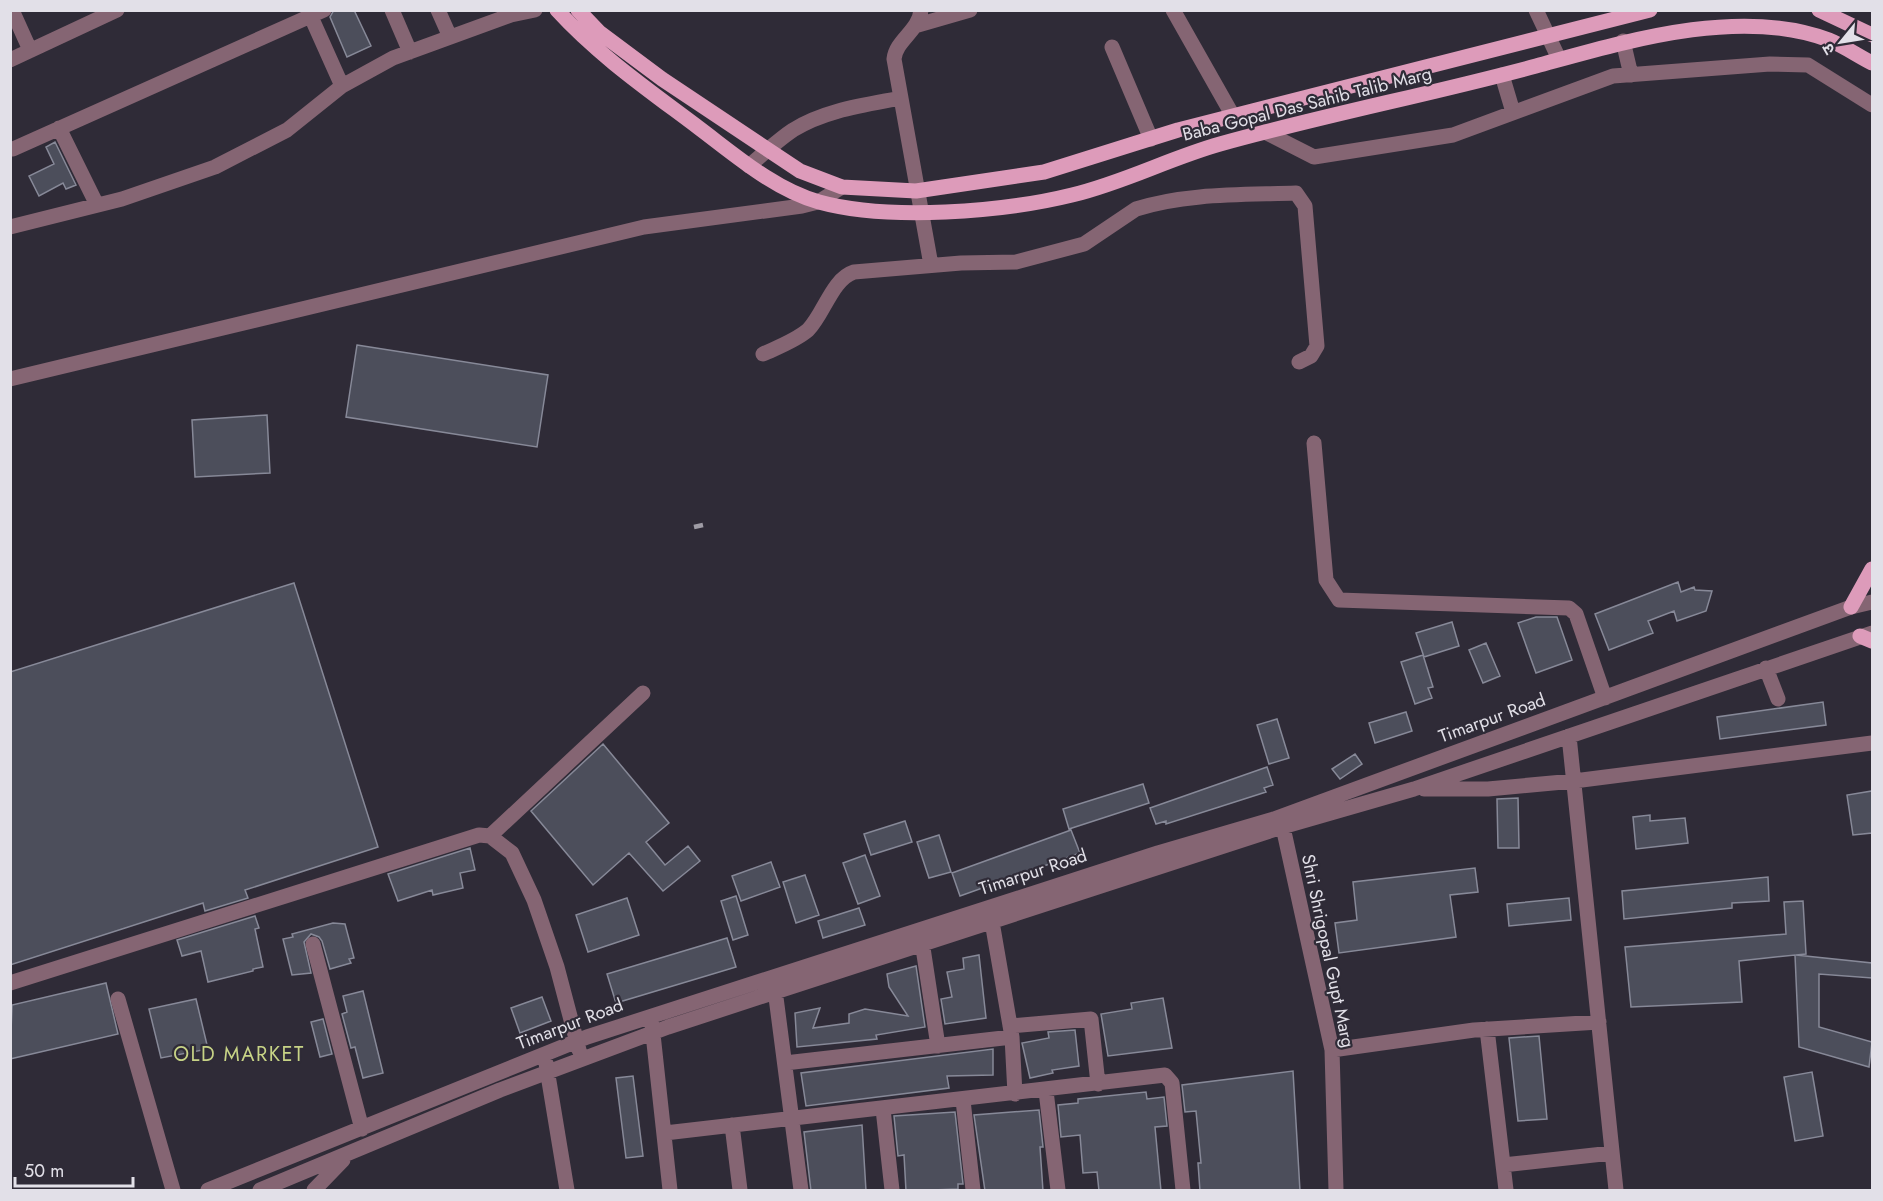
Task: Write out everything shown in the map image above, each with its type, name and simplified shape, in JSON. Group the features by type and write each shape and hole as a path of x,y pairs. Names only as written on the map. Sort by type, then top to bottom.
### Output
{"main road":[{"name":"Baba Gopal Das Sahib Talib Marg","path":"557,10 612,63 749,165 790,190 818,202 920,213 978,209 1069,196 1186,154 1265,132 1502,75 1623,41 1701,29 1738,27 1774,29 1829,40 1872,63"},
{"name":"Baba Gopal Das Sahib Talib Marg","path":"578,10 599,32 662,79 800,171 842,187 916,191 1044,172 1233,116 1650,10"},
{"path":"1819,10 1872,35"},
{"path":"1851,607 1872,569"}],"street":[{"path":"12,10 30,50"},
{"path":"10,60 117,10"},
{"path":"392,10 410,52"},
{"path":"438,10 450,37"},
{"path":"10,227 132,195 231,159 286,130 342,86 410,52 511,15 535,10"},
{"path":"931,265 916,191 894,56 920,18 970,10"},
{"path":"1173,10 1233,116"},
{"path":"1536,10 1559,59"},
{"path":"13,149 314,12 342,86"},
{"path":"1623,41 1631,75"},
{"path":"1112,47 1151,139"},
{"path":"1265,132 1314,157 1453,135 1612,76 1770,64 1808,65 1872,105"},
{"path":"1502,75 1513,112"},
{"path":"749,165 793,130 813,121 855,107 901,99"},
{"path":"59,128 97,205"},
{"path":"10,379 644,227 790,209 818,202 842,187"},
{"path":"763,354 798,338 808,330 847,274 931,265 1016,262 1084,244 1136,209 1145,206 1198,197 1296,193 1305,206 1317,345 1311,356 1299,362"},
{"path":"1314,443 1326,580 1339,600 1569,608 1576,614 1605,698"},
{"name":"Timarpur Road","path":"921,937 991,924 1281,822 1409,769 1851,607 1872,602"},
{"name":"Timarpur Road","path":"208,1191 544,1053 650,1016 775,984 921,937 990,907 1281,822 1414,789 1766,668 1868,636"},
{"path":"1766,668 1778,699"},
{"path":"490,836 643,693"},
{"path":"1569,736 1616,1191"},
{"path":"1409,769 1414,789 1476,789 1574,781 1872,743"},
{"name":"Shri Shrigopal Gupt Marg","path":"1281,822 1332,1050 1336,1191"},
{"path":"10,983 478,835 490,836 512,853 534,900 557,968 581,1058"},
{"path":"990,907 991,924 1011,1032 1015,1094"},
{"path":"921,937 938,1046"},
{"path":"313,944 362,1129"},
{"path":"775,984 801,1191"},
{"name":"Timarpur Road","path":"260,1191 581,1058 775,984"},
{"path":"118,999 172,1191"},
{"path":"650,1016 670,1191"},
{"path":"785,1063 938,1046 1091,1019 1098,1084"},
{"path":"1332,1050 1390,1040 1487,1029 1599,1022"},
{"path":"1487,1029 1506,1191"},
{"path":"544,1053 567,1191"},
{"path":"665,1133 1046,1091 1165,1075 1169,1078 1183,1191"},
{"path":"1046,1091 1058,1191"},
{"path":"963,1100 973,1191"},
{"path":"883,1109 892,1191"},
{"path":"732,1125 740,1191"},
{"path":"1503,1165 1612,1153"},
{"path":"314,1191 346,1156"}],"building":[{"path":"334,10 354,10 371,46 347,57 330,17"},
{"path":"55,142 76,185 66,189 63,183 39,196 29,176 54,164 46,147"},
{"path":"357,345 548,375 537,447 346,417"},
{"path":"267,415 270,473 195,477 192,420"},
{"path":"1678,582 1681,592 1694,587 1695,590 1712,591 1706,611 1677,621 1674,611 1648,621 1653,633 1609,650 1595,614"},
{"path":"294,583 378,847 245,890 248,898 205,911 203,903 10,965 10,672"},
{"path":"1536,617 1557,617 1572,660 1536,673 1518,623"},
{"path":"1452,622 1459,646 1424,657 1416,633"},
{"path":"1486,643 1500,676 1483,683 1469,650"},
{"path":"1423,655 1433,687 1428,688 1432,698 1415,704 1401,662"},
{"path":"1823,702 1826,725 1720,739 1717,717"},
{"path":"1406,712 1412,731 1375,743 1369,723"},
{"path":"1277,719 1289,758 1269,764 1257,725"},
{"path":"603,744 669,823 646,842 665,865 688,846 700,861 663,891 629,853 593,885 531,811"},
{"path":"1355,754 1362,764 1340,779 1332,769"},
{"path":"1267,767 1273,785 1264,788 1266,792 1166,824 1166,821 1156,824 1150,808"},
{"path":"1143,784 1149,803 1069,829 1063,809"},
{"path":"1872,791 1872,833 1853,835 1847,795"},
{"path":"1518,798 1519,848 1498,848 1497,799"},
{"path":"1650,815 1650,821 1685,818 1688,843 1636,849 1633,817"},
{"path":"905,821 912,842 871,855 864,834"},
{"path":"1071,830 1080,853 960,896 952,873"},
{"path":"939,835 951,872 929,878 917,842"},
{"path":"470,848 475,870 460,873 463,888 433,895 432,890 398,901 388,874"},
{"path":"865,855 880,896 858,904 843,863"},
{"path":"771,862 780,887 741,901 732,876"},
{"path":"1475,868 1478,892 1450,895 1456,937 1339,953 1335,923 1357,920 1353,882"},
{"path":"805,875 819,915 796,923 783,882"},
{"path":"1768,877 1769,901 1732,903 1732,908 1624,919 1622,891"},
{"path":"736,896 748,935 733,940 721,901"},
{"path":"627,898 639,935 588,952 576,915"},
{"path":"1569,898 1571,920 1509,926 1507,904"},
{"path":"1803,901 1806,954 1796,955 1872,963 1872,978 1819,974 1819,1027 1872,1042 1869,1067 1799,1047 1795,955 1739,961 1742,1002 1631,1007 1625,947 1786,934 1784,902"},
{"path":"859,908 865,925 823,938 818,921"},
{"path":"255,916 259,928 255,929 263,967 208,982 201,951 182,956 177,940"},
{"path":"333,923 345,924 354,958 349,959 351,963 330,969 322,941 311,934 304,942 311,973 292,975 283,939 293,937 292,934"},
{"path":"727,938 736,967 616,1003 607,974"},
{"path":"979,955 986,1018 945,1024 941,999 952,997 947,972 964,969 963,958"},
{"path":"916,966 925,1027 876,1035 877,1039 797,1047 795,1013 820,1008 813,1028 849,1023 849,1014 865,1009 908,1016 889,987 887,974"},
{"path":"106,983 118,1034 10,1059 12,1005"},
{"path":"363,991 383,1073 363,1078 355,1047 351,1048 342,1014 347,1012 343,996"},
{"path":"542,997 551,1021 520,1033 511,1008"},
{"path":"1163,998 1172,1048 1108,1056 1101,1014 1132,1009 1131,1003"},
{"path":"196,999 208,1049 161,1058 149,1009"},
{"path":"323,1019 332,1054 320,1057 311,1022"},
{"path":"1075,1030 1079,1066 1052,1070 1053,1073 1030,1078 1022,1043 1049,1038 1048,1032"},
{"path":"1539,1036 1547,1119 1518,1121 1509,1038"},
{"path":"993,1049 993,1075 947,1076 949,1088 806,1106 801,1073"},
{"path":"1293,1071 1300,1191 1200,1191 1198,1163 1201,1163 1196,1111 1185,1112 1182,1085"},
{"path":"1812,1072 1823,1136 1795,1141 1784,1077"},
{"path":"633,1076 643,1156 626,1158 616,1078"},
{"path":"1146,1092 1147,1099 1164,1097 1167,1126 1155,1127 1161,1191 1099,1191 1097,1172 1083,1173 1080,1135 1061,1137 1058,1105 1078,1103 1078,1099"},
{"path":"1039,1110 1043,1147 1040,1147 1043,1191 985,1191 974,1115"},
{"path":"955,1112 963,1184 958,1184 958,1189 906,1191 904,1155 898,1156 894,1116"},
{"path":"862,1125 866,1191 811,1191 804,1132"}],"railway":[{"path":"694,527 703,525"}],"district":[{"name":"OLD MARKET","path":"239,1054"}]}
